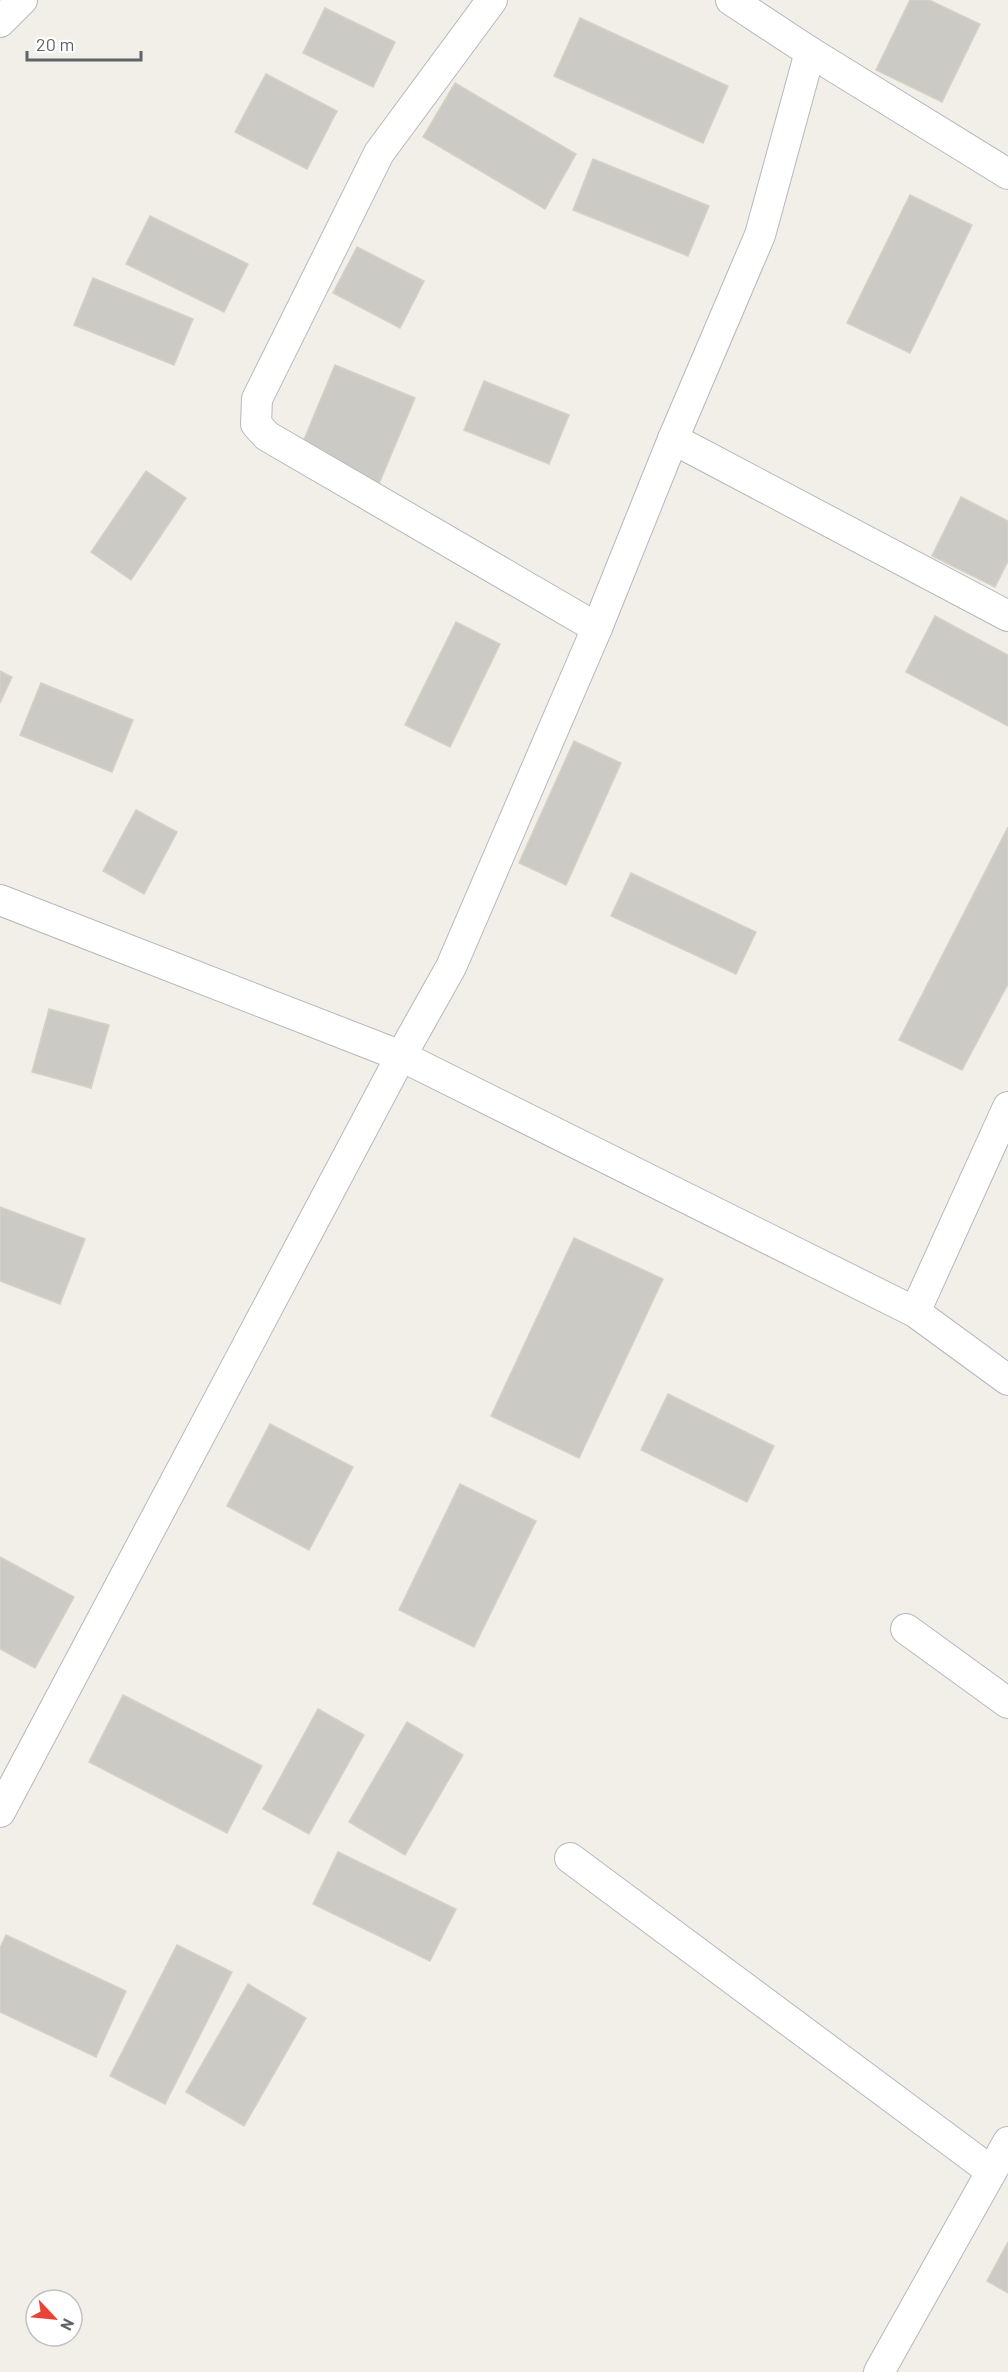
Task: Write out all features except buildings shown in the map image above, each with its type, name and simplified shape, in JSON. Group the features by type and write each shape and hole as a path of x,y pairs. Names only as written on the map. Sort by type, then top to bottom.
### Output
{"street":[{"path":"0,22 22,0"},
{"path":"492,0 379,153 257,399 256,424 267,436 597,628"},
{"path":"731,0 810,52 1008,174"},
{"path":"0,1812 400,1056 451,967 597,628 673,439 760,235 810,52"},
{"path":"673,439 1008,616"},
{"path":"0,900 400,1056 915,1312 1008,1380"},
{"path":"915,1312 1008,1107"},
{"path":"906,1629 1008,1703"},
{"path":"570,1858 991,2171"},
{"path":"879,2372 1008,2142"}]}
